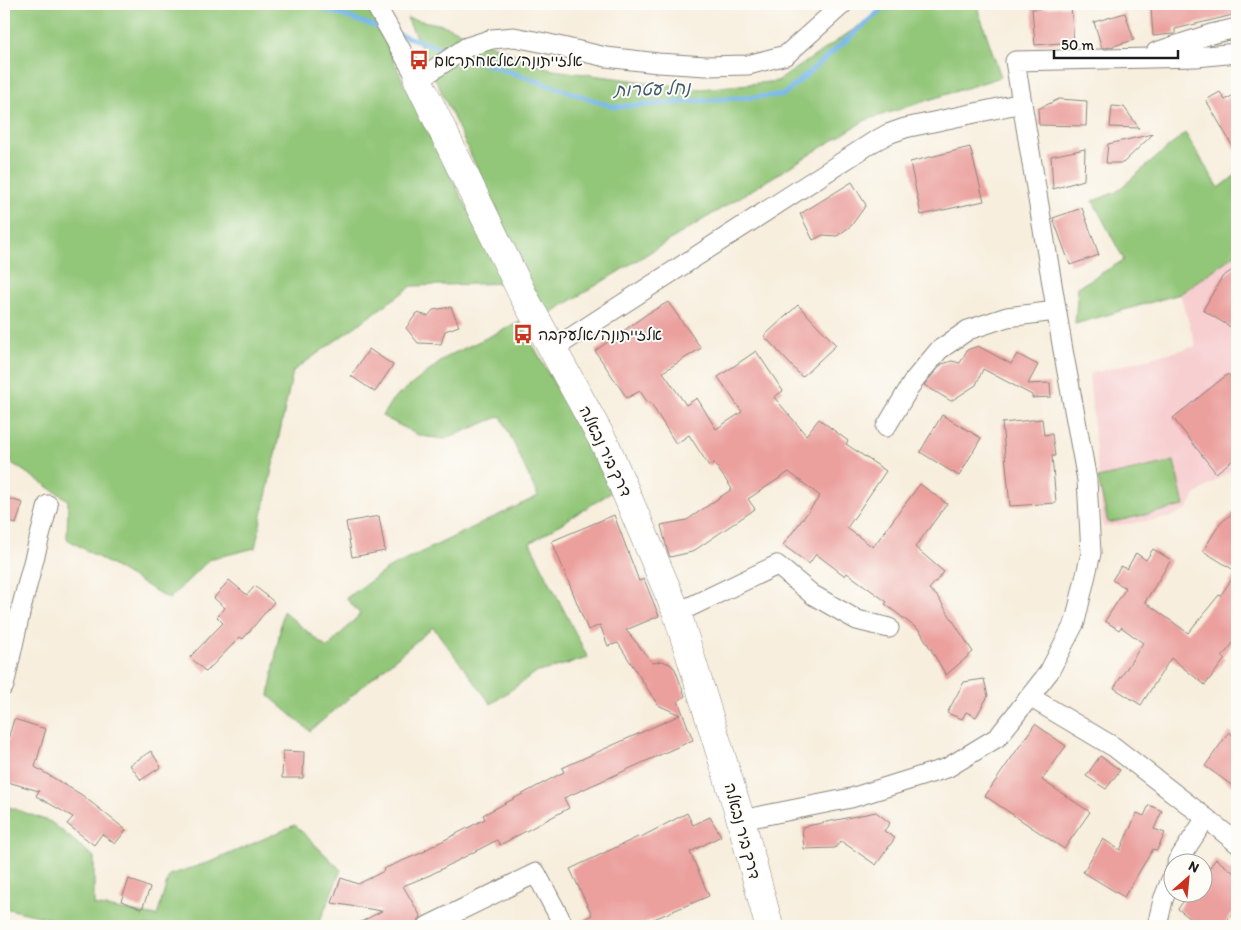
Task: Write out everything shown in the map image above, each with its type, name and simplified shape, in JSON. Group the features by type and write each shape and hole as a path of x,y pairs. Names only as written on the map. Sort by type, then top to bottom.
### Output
{"street":[{"name":"דרך ביר נבאלה","path":"375,4 418,80 523,295 606,446 677,614 742,820 769,926"},
{"path":"418,80 467,47 492,39 514,37 606,57 697,66 748,65 786,54 843,4"},
{"path":"1133,59 1211,34 1237,28"},
{"path":"742,820 851,798 947,768 998,737 1049,672 1075,622 1091,553 1087,480 1056,311 1015,61 1196,57 1237,53"},
{"path":"553,349 888,134 904,128 1022,102"},
{"path":"886,427 914,380 939,350 968,330 1007,317 1056,311"},
{"path":"4,686 21,609 48,505"},
{"path":"677,614 777,565 813,595 857,620 889,628"},
{"path":"1030,697 1114,747 1237,844"},
{"path":"1184,852 1206,818"},
{"path":"428,926 536,873 564,926"},
{"path":"1157,926 1164,897"}],"shaded area":[{"path":"1237,253 1237,466 1195,495 1186,511 1168,518 1103,527 1089,374 1196,346 1180,294"}],"green space":[{"path":"4,4 368,4 417,112 507,283 412,286 293,371 255,548 210,559 169,599 67,539 68,500 4,458"},
{"path":"891,4 976,4 1001,77 866,120 546,316 407,18 443,25 553,70 701,89 778,81"},
{"path":"1185,133 1219,188 1237,174 1237,253 1180,294 1075,324 1078,287 1124,260 1093,201 1116,192"},
{"path":"520,322 592,451 612,492 530,543 588,658 535,673 491,704 433,627 310,731 269,696 283,611 327,648 360,614 346,598 389,568 538,496 501,416 445,439 420,436 382,416 392,400 448,356"},
{"path":"1174,461 1184,506 1108,523 1098,478"},
{"path":"4,805 51,822 94,857 94,905 157,916 169,875 213,861 295,825 341,870 318,926 82,926 4,908"}],"building":[{"path":"1190,4 1237,4 1237,14 1175,29 1175,34 1153,36 1151,8"},
{"path":"1071,6 1074,42 1035,45 1032,9"},
{"path":"1125,13 1134,40 1102,48 1094,22"},
{"path":"1220,92 1225,100 1237,93 1237,154 1206,100"},
{"path":"1059,99 1087,101 1086,126 1039,125 1038,109"},
{"path":"1112,106 1124,107 1139,128 1110,127"},
{"path":"1153,134 1123,163 1106,163 1108,144"},
{"path":"970,147 984,201 921,215 910,162"},
{"path":"1085,149 1084,180 1053,189 1051,156"},
{"path":"852,182 866,205 851,226 837,236 823,235 813,240 800,214"},
{"path":"1082,208 1099,255 1070,265 1053,218"},
{"path":"1237,267 1237,331 1203,310 1222,277"},
{"path":"668,302 701,348 663,372 686,405 697,398 716,429 742,412 718,377 756,351 783,391 774,397 806,435 819,419 848,441 846,444 886,471 847,528 873,547 920,484 947,504 915,547 944,572 929,589 937,596 973,652 946,675 920,631 885,604 887,602 847,573 845,576 816,554 809,564 783,545 820,496 789,472 748,499 755,509 692,552 670,557 661,525 687,520 732,489 714,463 709,466 689,435 676,444 650,402 648,403 640,391 627,398 595,351 647,314"},
{"path":"798,305 836,345 802,377 764,336"},
{"path":"451,307 459,326 445,331 441,344 418,343 406,328 417,313 428,316 433,310"},
{"path":"978,346 1011,364 1017,354 1038,365 1028,384 1050,383 1051,397 1032,398 1032,395 983,369 976,385 951,401 924,385 942,364 952,361 960,363 967,350"},
{"path":"369,349 393,365 375,392 351,376"},
{"path":"1228,374 1237,386 1237,457 1216,473 1173,418"},
{"path":"942,415 981,438 959,476 920,452"},
{"path":"1042,419 1044,435 1052,434 1055,456 1052,456 1056,503 1010,506 1002,423"},
{"path":"4,497 23,503 16,524 4,520"},
{"path":"1237,509 1237,572 1203,551 1220,523"},
{"path":"614,515 639,581 644,579 659,616 626,630 653,663 662,661 670,664 675,669 685,696 678,701 693,740 564,798 569,808 500,845 497,840 430,875 403,886 421,917 416,926 353,926 382,911 332,903 341,878 358,884 384,871 383,869 426,851 485,819 483,815 564,772 562,768 680,715 658,705 618,643 608,646 600,625 588,630 552,541"},
{"path":"379,516 385,551 352,557 346,522"},
{"path":"1153,549 1171,560 1145,602 1188,633 1220,596 1237,572 1237,638 1222,657 1225,659 1205,685 1171,658 1141,705 1114,688 1143,643 1121,627 1119,630 1105,621 1126,588 1112,580 1121,566 1127,569 1136,553 1146,560"},
{"path":"229,580 247,595 255,586 274,602 243,639 240,637 206,672 190,657 223,623 217,617 225,608 214,598"},
{"path":"984,679 988,696 976,717 966,712 962,719 947,713 964,682"},
{"path":"14,719 46,729 35,767 82,795 126,830 115,844 102,834 94,845 67,824 73,817 36,796 39,791 4,781 4,753"},
{"path":"1035,724 1066,746 1042,780 1090,812 1064,849 985,796"},
{"path":"1229,732 1237,739 1237,789 1205,766"},
{"path":"151,751 161,767 141,780 130,765"},
{"path":"283,751 304,752 303,778 282,778"},
{"path":"1100,756 1120,770 1106,789 1086,776"},
{"path":"1149,805 1162,811 1154,829 1165,833 1157,850 1153,849 1124,897 1083,872 1103,839 1120,850 1137,813 1144,816"},
{"path":"876,812 890,823 884,831 895,838 876,865 841,841 835,848 804,849 802,827"},
{"path":"687,813 693,825 710,817 721,836 690,852 709,896 637,926 575,926 575,924 592,915 570,869 641,837"},
{"path":"1216,859 1237,875 1237,907 1223,926 1200,926 1178,909 1183,902 1214,902 1214,862"},
{"path":"129,879 150,888 142,909 121,901"}],"waterway":[{"name":"נחל עטרות","path":"309,4 383,29"},
{"name":"נחל עטרות","path":"462,56 614,107 783,95 888,4"},
{"name":"נחל עטרות","path":"398,34 452,52"}],"place":[{"name":"אלזייתונה/אלאחתראם","path":"419,60"},
{"name":"אלזייתונה/אלעקבה","path":"523,334"}]}
